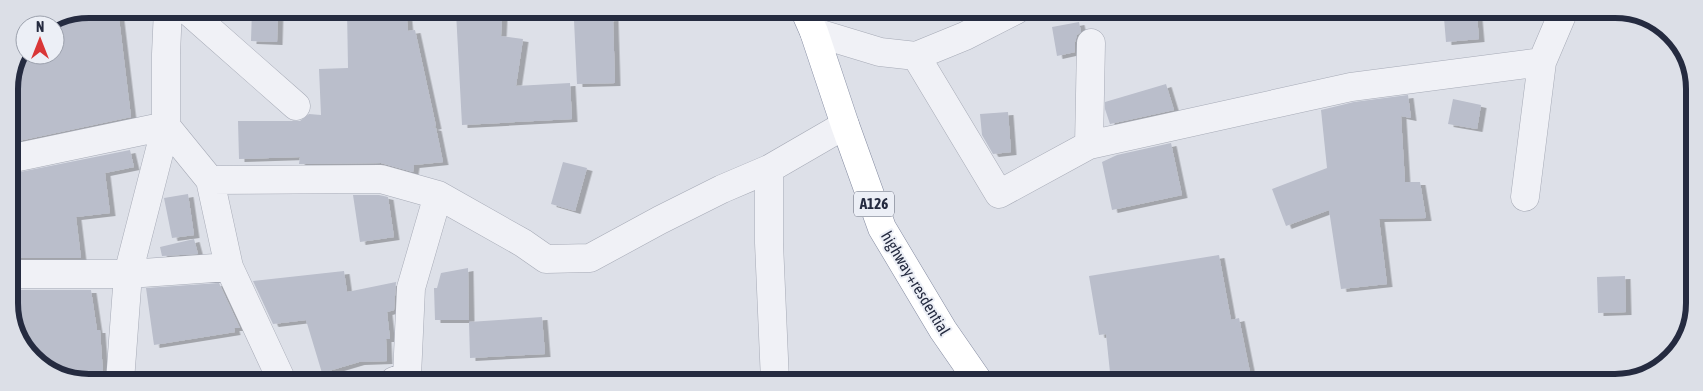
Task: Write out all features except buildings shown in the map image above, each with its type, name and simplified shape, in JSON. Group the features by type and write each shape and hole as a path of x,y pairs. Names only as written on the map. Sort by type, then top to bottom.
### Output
{"highway":[{"name":"highway+resdential","path":"809,21 882,228 943,330 973,373"}],"street":[{"path":"121,374 128,274 166,126 168,17"},
{"path":"195,17 296,106"},
{"path":"809,21 880,52 916,56 965,36 1002,17"},
{"path":"1525,197 1542,62 1561,17"},
{"path":"1089,145 1091,43"},
{"path":"916,56 999,194 1089,145 1351,87 1542,62"},
{"path":"210,180 381,180 438,195 523,242 546,258 590,258 722,189 769,169 845,125"},
{"path":"18,157 166,126"},
{"path":"166,126 210,180 229,266 279,374"},
{"path":"769,169 769,242 775,374"},
{"path":"407,374 411,288 438,195"},
{"path":"18,274 128,274 229,266"}]}
